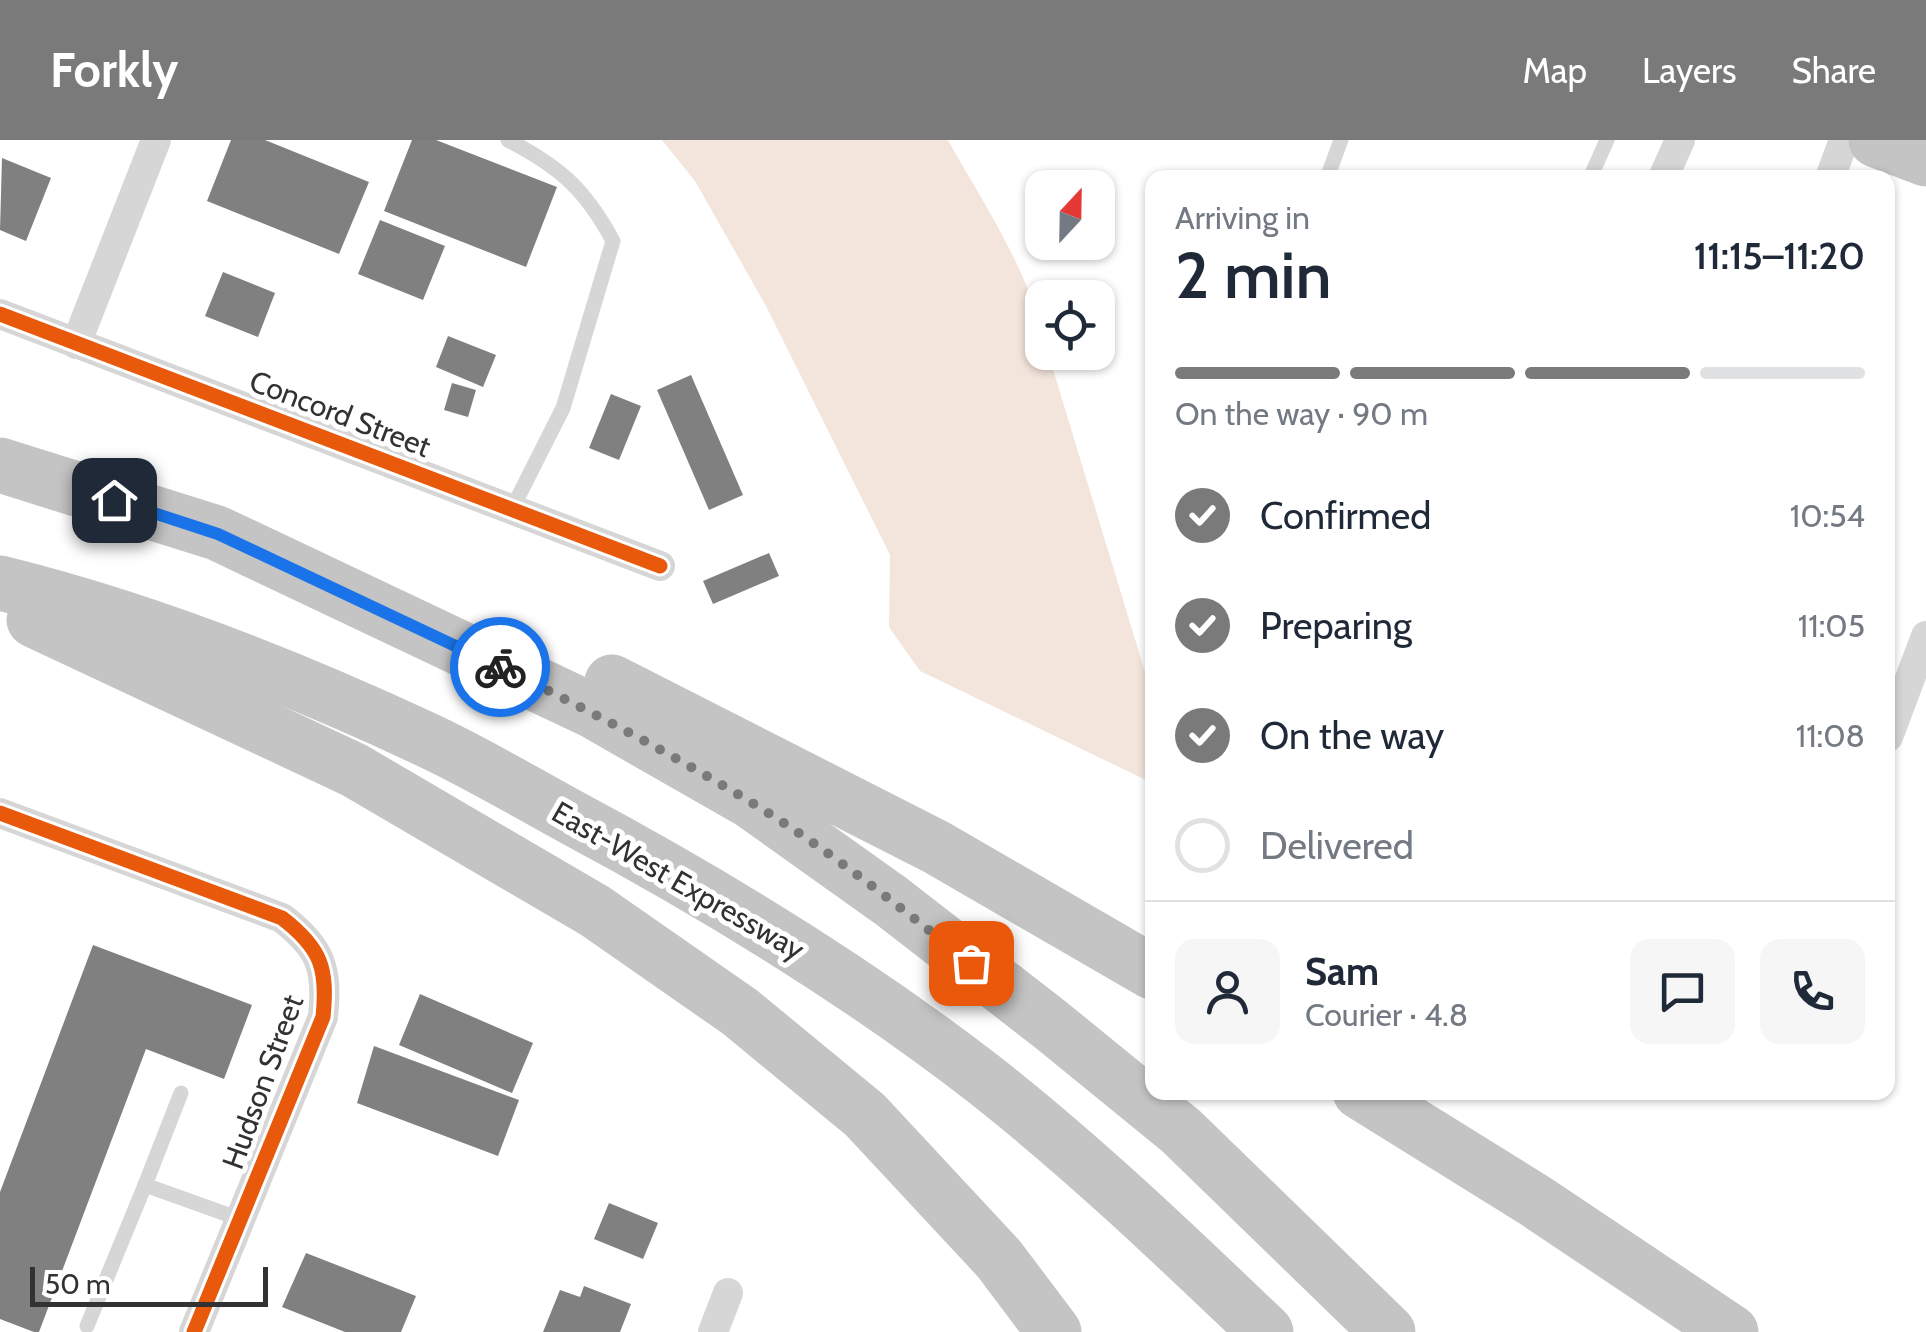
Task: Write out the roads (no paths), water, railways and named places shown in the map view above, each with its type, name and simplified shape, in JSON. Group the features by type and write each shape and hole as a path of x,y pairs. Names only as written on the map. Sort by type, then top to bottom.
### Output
{"highway":[{"path":"1876,140 1926,159"},
{"path":"0,464 498,624 936,847 1145,968"},
{"path":"218,534 593,711 752,802 891,901 1181,1132 1388,1332"},
{"name":"East-West Expressway","path":"0,583 74,601 238,659 410,732 654,862 833,972 983,1079 1122,1195 1266,1332"},
{"path":"0,604 354,770 595,910 740,1012 865,1116 999,1259 1054,1332"},
{"path":"1373,1100 1537,1202 1731,1332"}],"street":[{"path":"76,344 156,140"},
{"path":"1666,170 1680,140"},
{"path":"1833,170 1844,140"},
{"name":"Concord Street","path":"0,314 660,566"},
{"path":"1895,718 1926,636"},
{"name":"Hudson Street","path":"0,812 282,918 306,937 321,961 326,990 323,1017 194,1332"},
{"path":"713,1332 728,1293"}],"lane":[{"path":"508,140 565,173 598,213 614,241 562,408 512,509"},
{"path":"1330,170 1342,140"},
{"path":"1593,170 1606,140"},
{"path":"87,1326 180,1093"},
{"path":"145,1185 240,1219"}]}
